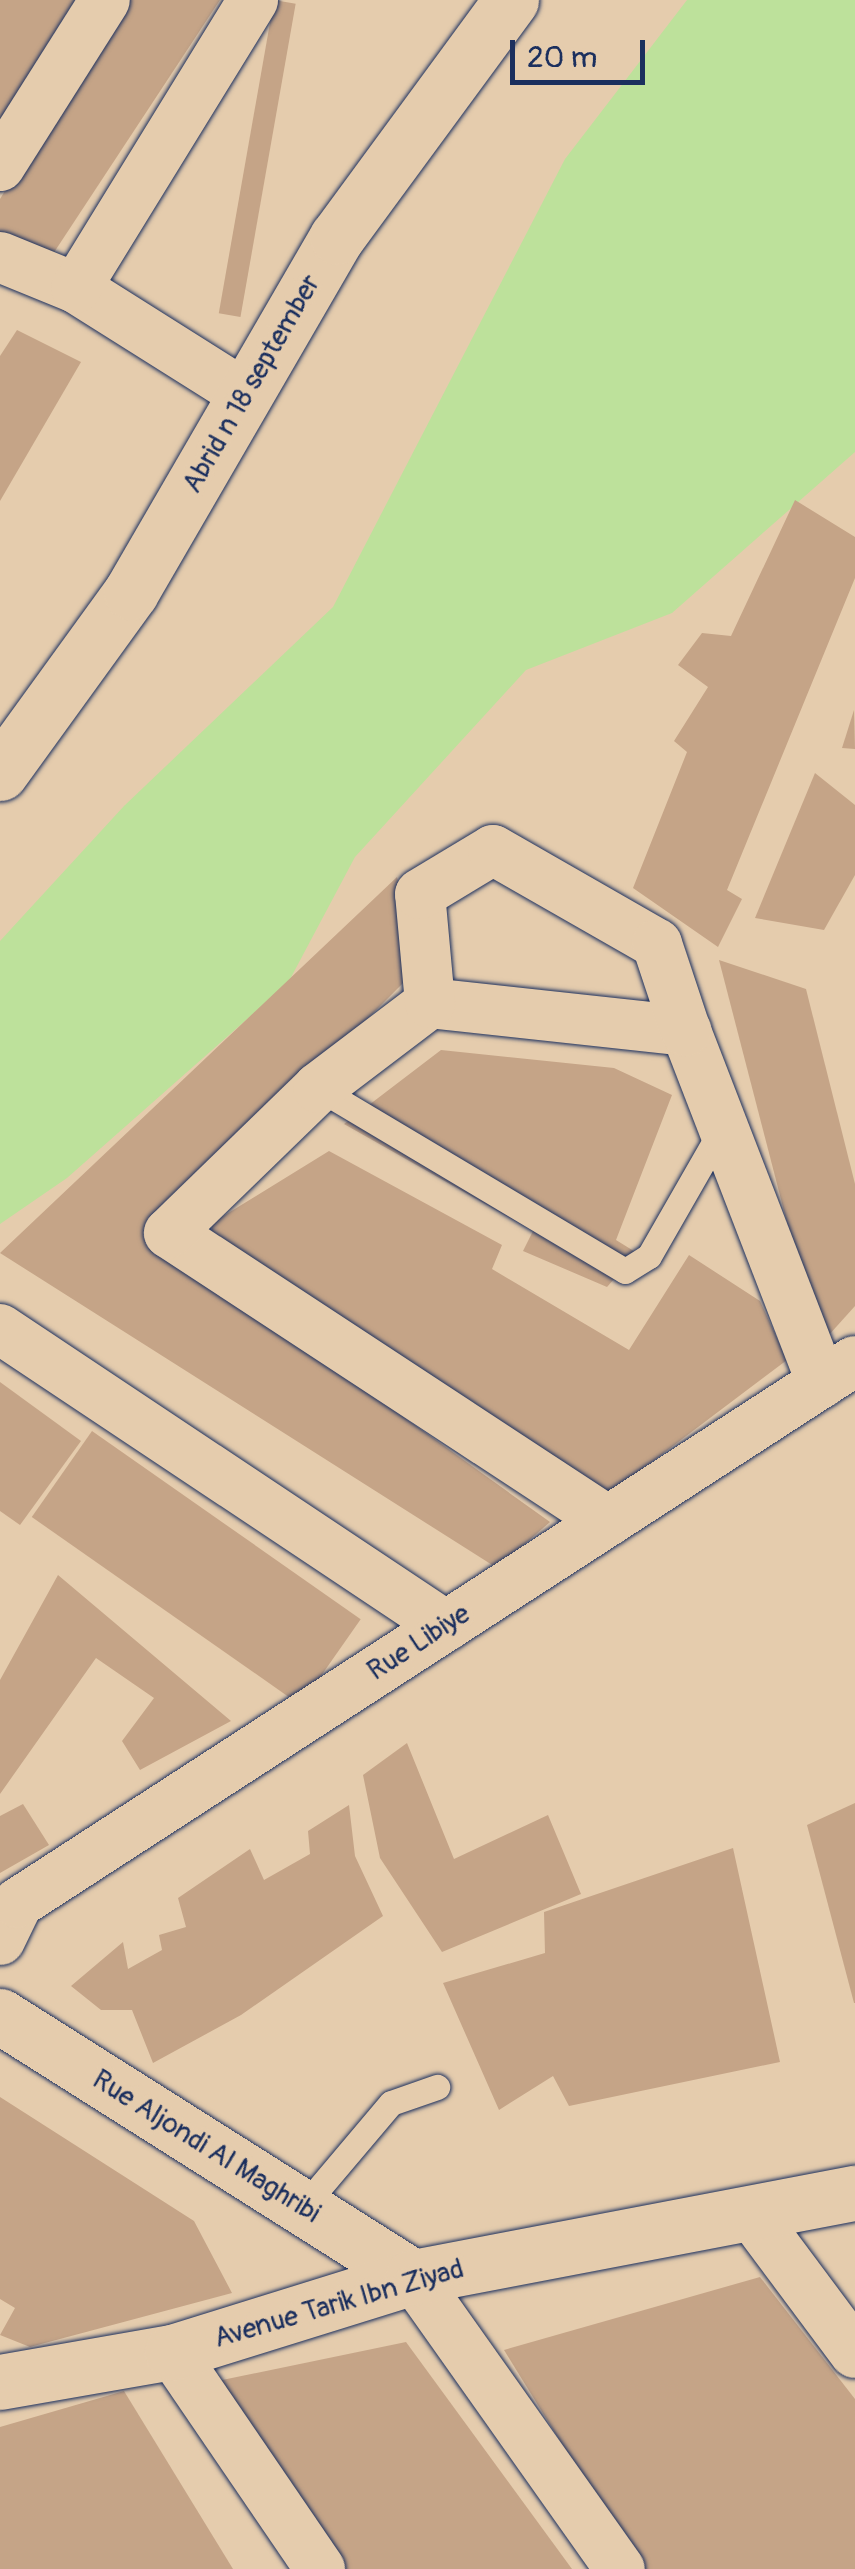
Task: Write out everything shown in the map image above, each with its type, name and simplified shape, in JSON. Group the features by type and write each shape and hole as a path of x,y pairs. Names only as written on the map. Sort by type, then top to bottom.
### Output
{"street":[{"path":"0,166 105,0"},
{"path":"76,288 252,0"},
{"name":"Abrid n 18 september","path":"0,774 131,592 337,237 511,0"},
{"path":"0,257 76,288 244,394"},
{"path":"430,1003 420,894 493,850 657,944 723,1127 838,1372"},
{"path":"608,1522 168,1232 318,1088 430,1003 686,1031"},
{"path":"0,1329 446,1626"},
{"name":"Rue Libiye","path":"0,1940 18,1903 838,1372"},
{"name":"Rue Aljondi Al Maghribi","path":"0,2016 413,2277"},
{"name":"Avenue Tarik Ibn Ziyad","path":"5,2375 172,2352 413,2277 855,2193"},
{"path":"752,2215 855,2353"},
{"path":"413,2277 620,2569"},
{"path":"172,2352 320,2569"}],"lane":[{"path":"318,1088 625,1271 649,1256 723,1127"},
{"path":"302,2207 391,2104 437,2087"}],"green space":[{"path":"687,0 855,0 855,452 672,613 526,670 355,857 288,983 67,1178 0,1224 0,941 124,806 333,607 565,159"}],"building":[{"path":"0,0 75,0 0,120"},
{"path":"122,0 220,0 51,257 0,233 0,199"},
{"path":"274,0 296,4 240,317 219,313"},
{"path":"17,330 81,362 0,501 0,356"},
{"path":"795,500 855,537 855,578 727,890 742,899 718,947 633,888 687,752 674,741 708,687 678,665 702,633 731,636"},
{"path":"854,710 855,749 842,748"},
{"path":"815,773 855,805 855,875 824,930 755,918"},
{"path":"397,877 419,967 151,1236 550,1522 497,1568 0,1253"},
{"path":"719,960 806,989 855,1184 855,1306 819,1346"},
{"path":"441,1050 614,1068 672,1095 616,1240 637,1253 607,1287 523,1251 533,1231 344,1124"},
{"path":"329,1151 502,1245 492,1269 629,1350 689,1255 760,1301 787,1360 600,1501 212,1248 212,1223"},
{"path":"0,1382 81,1441 20,1525 0,1511"},
{"path":"92,1431 361,1619 300,1705 32,1517"},
{"path":"58,1575 231,1721 140,1770 122,1741 154,1698 96,1658 0,1794 0,1680"},
{"path":"407,1743 454,1859 548,1815 581,1894 442,1952 380,1858 363,1775"},
{"path":"855,1803 855,2003 854,2003 807,1825"},
{"path":"23,1804 49,1845 0,1873 0,1816"},
{"path":"349,1805 355,1856 383,1916 241,2015 153,2063 132,2010 101,2010 71,1986 123,1942 128,1969 162,1950 159,1935 186,1927 178,1898 250,1849 264,1880 310,1854 308,1831"},
{"path":"733,1848 780,2062 569,2106 553,2076 499,2110 443,1983 545,1953 544,1912"},
{"path":"0,2097 194,2221 232,2293 30,2347 0,2335 15,2308 0,2299"},
{"path":"760,2277 855,2399 855,2569 639,2569 504,2350"},
{"path":"406,2342 572,2569 325,2569 198,2385"},
{"path":"124,2391 233,2569 0,2569 0,2427"}]}
